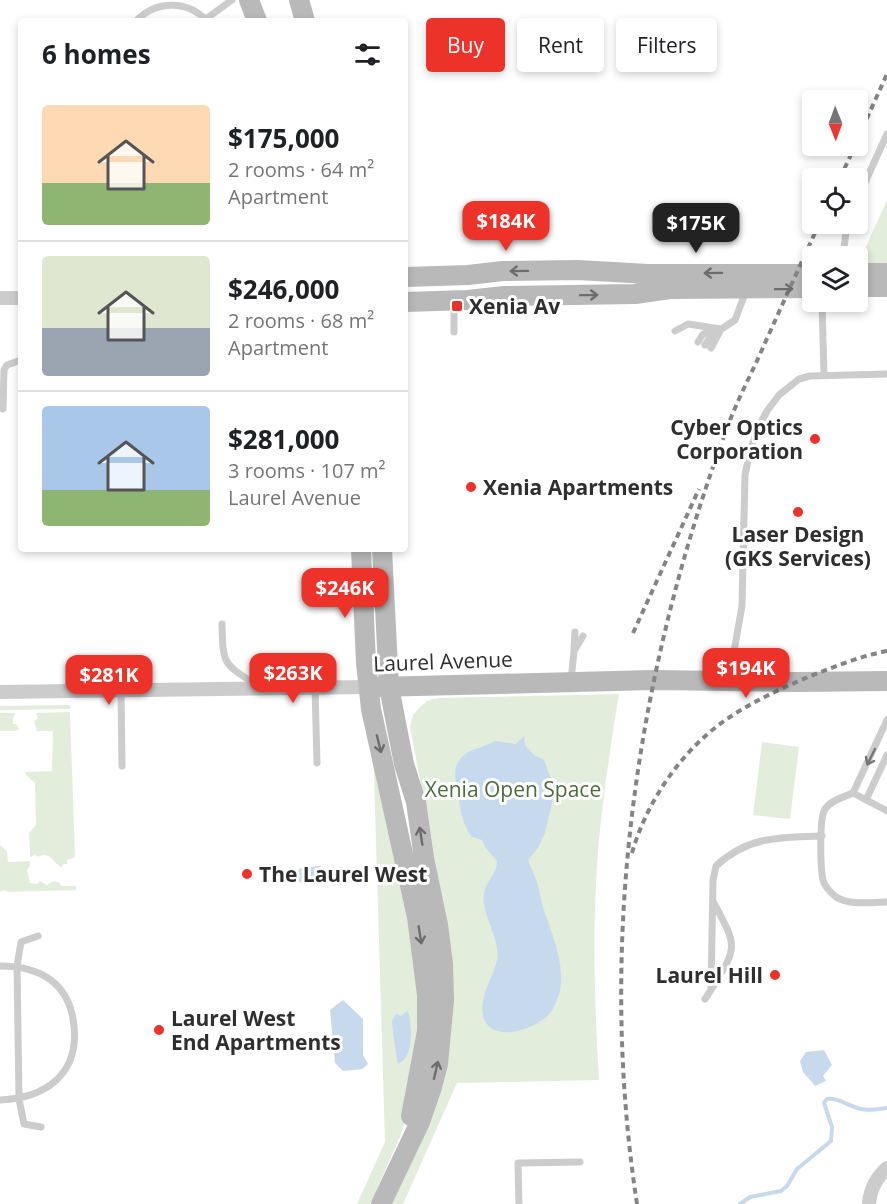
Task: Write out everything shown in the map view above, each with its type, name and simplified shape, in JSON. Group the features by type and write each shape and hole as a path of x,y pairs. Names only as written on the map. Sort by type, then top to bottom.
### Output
{"street":[{"path":"249,0 256,18"},
{"path":"299,0 304,18"},
{"path":"408,277 468,275 503,271 578,270 648,274 802,274"},
{"path":"868,273 887,273"},
{"path":"868,287 887,287"},
{"path":"408,302 453,301 504,296 635,294 670,289 802,288"},
{"path":"0,298 18,297"},
{"path":"361,552 371,709 417,917 427,994 427,1030 412,1115 381,1203"},
{"path":"381,1203 420,1122 432,1088 440,1053 444,1000 443,964 438,925 424,858 416,802 404,764 389,687 382,552"},
{"name":"Laurel Avenue","path":"0,692 494,685 571,681 887,681"},
{"path":"869,1204 869,1196 876,1181 887,1168"}],"lane":[{"path":"208,18 232,0"},
{"path":"139,18 156,7 169,4 183,5 195,10 203,18"},
{"path":"868,176 887,134"},
{"path":"705,345 711,336 735,320 747,288"},
{"path":"453,301 454,332"},
{"path":"822,312 824,375"},
{"path":"675,331 687,324 721,328"},
{"path":"3,409 4,370 7,365 18,361"},
{"path":"729,680 742,606 745,475 750,451 767,411 779,395 799,379 824,375 887,374"},
{"path":"222,624 223,653 230,668 263,688"},
{"path":"571,681 575,632"},
{"path":"574,651 583,636"},
{"path":"315,688 317,763"},
{"path":"121,690 122,766"},
{"path":"887,720 853,793 839,798 825,809 822,817 823,881 828,890 844,901 887,902"},
{"path":"866,800 887,755"},
{"path":"853,793 887,811"},
{"path":"711,990 716,866 749,844 761,840 779,837 822,836"},
{"path":"705,999 730,959 732,946 730,934 713,900"},
{"path":"38,936 21,942 17,966 19,1099 24,1124 41,1127"},
{"path":"0,966 17,966 43,975 59,986 73,1011 75,1030 74,1049 64,1072 41,1091 19,1099 0,1100"},
{"path":"519,1204 518,1163 580,1162"}],"green space":[{"path":"887,200 887,264 868,264 868,246 866,246"},
{"name":"Xenia Open Space","path":"619,694 605,784 595,899 594,960 599,1080 457,1083 403,1204 389,1204 442,1072 421,784 410,727 413,715 427,701 438,698"},
{"path":"70,705 70,709 0,710 0,706"},
{"path":"70,712 75,857 67,860 67,864 61,867 46,855 30,857 29,833 36,825 35,783 25,772 52,771 53,731 37,731 34,721 38,718 36,713"},
{"path":"0,713 15,713 13,724 16,724 19,729 0,731"},
{"name":"Xenia Open Space","path":"373,741 417,940 423,1009 407,1116 400,1137 370,1204 357,1204 385,1142"},
{"path":"762,742 799,747 790,819 753,815"},
{"path":"0,845 7,851 8,862 30,861 27,870 30,883 37,884 40,881 47,885 54,881 60,883 61,886 76,886 76,890 9,892 3,890 0,892"}],"water":[{"path":"524,736 525,745 533,754 544,760 555,790 545,833 538,848 528,860 557,948 561,980 556,1002 545,1018 530,1027 501,1032 493,1030 487,1024 482,1009 497,960 496,943 485,909 484,893 496,869 497,861 482,840 472,837 466,826 461,811 455,770 462,757 470,751 495,741 516,744"},
{"path":"320,866 326,873 324,881 302,883 296,880 296,874 300,868"},
{"path":"343,1000 363,1019 363,1055 368,1064 362,1069 343,1071 335,1063 330,1010"},
{"path":"407,1011 411,1027 411,1042 407,1055 398,1064 392,1022 396,1014 401,1016"},
{"path":"824,1050 832,1065 823,1076 826,1081 815,1086 803,1072 800,1061 806,1052"}],"waterway":[{"path":"740,1204 750,1197 781,1191 787,1186 797,1169 831,1141 832,1127 824,1103 827,1099 836,1099 864,1110 887,1108"}],"railway":[{"path":"868,116 887,74"},
{"path":"845,168 850,156"},
{"path":"637,1204 626,1106 621,1007 624,909 632,811 648,713 668,617 695,522 727,428 814,234"},
{"path":"633,633 699,489"},
{"path":"632,853 647,814 669,776 697,743 713,729 768,695 808,677 847,662 887,651"}],"place":[{"name":"Xenia Av","path":"457,306"},
{"name":"Cyber Optics Corporation","path":"815,439"},
{"name":"Xenia Apartments","path":"471,487"},
{"name":"Laser Design (GKS Services)","path":"798,512"},
{"name":"The Laurel West","path":"247,874"},
{"name":"Laurel Hill","path":"775,975"},
{"name":"Laurel West End Apartments","path":"159,1030"}]}
